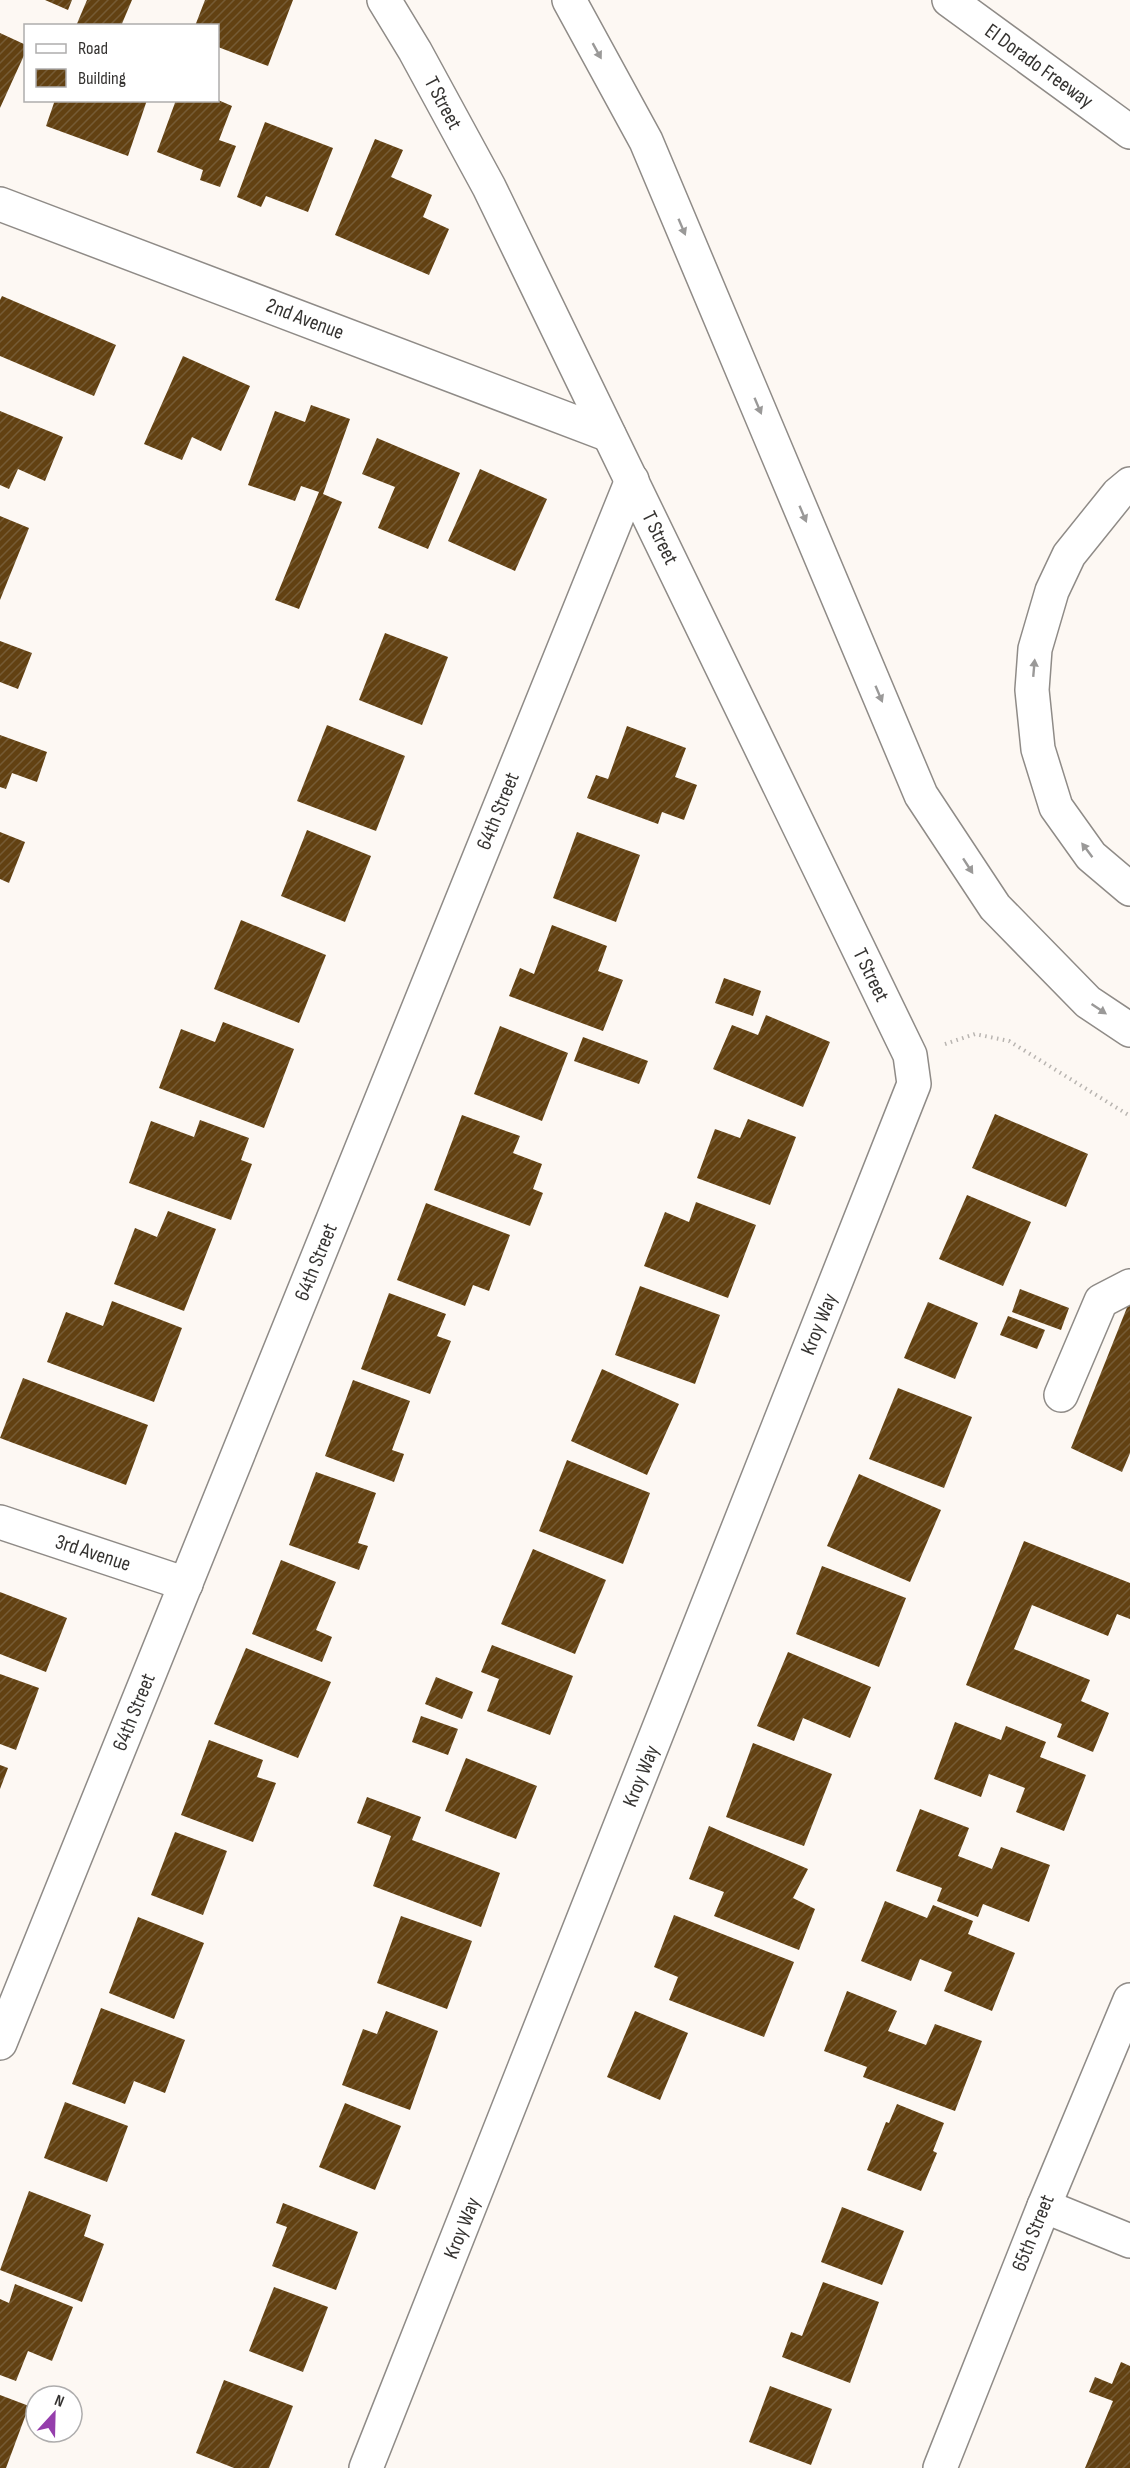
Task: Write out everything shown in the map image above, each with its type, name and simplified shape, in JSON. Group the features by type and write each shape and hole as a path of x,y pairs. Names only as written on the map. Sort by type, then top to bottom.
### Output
{"main road":[{"name":"T Street","path":"384,0 416,51 489,187 632,480 912,1070"},
{"path":"569,0 646,141 921,795 995,907 1088,1002 1130,1030"},
{"name":"El Dorado Freeway","path":"949,0 1130,132"},
{"name":"2nd Avenue","path":"0,204 609,435"},
{"name":"64th Street","path":"0,2043 632,480"},
{"path":"1130,484 1118,494 1069,555 1052,591 1035,649 1032,690 1038,749 1056,807 1091,856 1130,889"},
{"name":"Kroy Way","path":"366,2468 912,1070"},
{"path":"1061,1395 1101,1301 1130,1286"},
{"name":"3rd Avenue","path":"0,1522 186,1584"},
{"name":"65th Street","path":"940,2468 1044,2206 1130,2000"},
{"path":"1044,2206 1130,2241"}],"path":[{"path":"912,1070 975,1034 1009,1041 1130,1116"}],"building":[{"path":"45,0 72,0 68,10"},
{"path":"87,0 132,0 122,24 77,24"},
{"path":"205,0 293,0 268,66 219,47 219,24 196,24"},
{"path":"0,33 24,44 24,55 0,108"},
{"path":"219,100 232,106 219,140 236,146 220,187 200,180 203,170 157,152 175,102"},
{"path":"54,102 146,102 128,156 46,126"},
{"path":"265,122 333,148 308,212 266,196 261,207 237,197"},
{"path":"375,139 403,150 391,177 432,195 423,217 449,229 429,275 335,235"},
{"path":"2,296 116,345 94,396 0,356 0,300"},
{"path":"183,356 250,386 221,451 192,437 182,460 144,444"},
{"path":"311,405 350,419 323,494 342,502 299,609 275,600 319,492 301,486 295,501 248,485 275,411 305,422"},
{"path":"0,411 63,437 45,481 18,469 9,489 0,485"},
{"path":"377,438 460,473 428,549 378,528 395,487 362,474"},
{"path":"480,469 547,499 515,571 448,541"},
{"path":"0,516 29,528 0,600"},
{"path":"385,633 448,657 422,725 359,700"},
{"path":"0,641 32,653 18,689 0,682"},
{"path":"327,725 405,756 376,831 297,801"},
{"path":"627,726 686,748 675,777 697,785 684,820 662,812 658,824 587,798 596,775 608,779"},
{"path":"0,735 47,752 37,782 12,773 6,789 0,787"},
{"path":"307,830 371,856 345,922 281,896"},
{"path":"0,832 25,842 9,883 0,879"},
{"path":"577,832 640,855 616,922 553,898"},
{"path":"241,920 326,955 299,1023 214,989"},
{"path":"552,925 607,946 598,971 623,980 603,1031 509,996 520,968 534,974"},
{"path":"724,978 761,991 753,1016 715,1003"},
{"path":"766,1015 830,1042 803,1107 713,1069 732,1025 758,1035"},
{"path":"223,1022 294,1049 264,1128 159,1088 181,1029 215,1042"},
{"path":"500,1026 568,1053 542,1121 474,1094"},
{"path":"583,1037 648,1061 639,1084 574,1061"},
{"path":"995,1114 1088,1154 1066,1207 972,1168"},
{"path":"462,1115 520,1136 513,1153 542,1164 533,1189 543,1193 530,1226 434,1190"},
{"path":"748,1119 796,1137 770,1205 697,1178 715,1129 740,1138"},
{"path":"200,1120 249,1138 241,1160 252,1164 231,1220 129,1183 151,1121 194,1137"},
{"path":"967,1195 1031,1222 1003,1286 939,1259"},
{"path":"696,1202 756,1225 728,1298 644,1266 665,1212 689,1222"},
{"path":"426,1203 510,1235 489,1291 473,1285 465,1306 397,1280"},
{"path":"168,1211 216,1229 184,1311 114,1284 135,1228 157,1237"},
{"path":"640,1286 720,1315 695,1384 615,1355"},
{"path":"1020,1289 1069,1308 1061,1330 1012,1312"},
{"path":"389,1293 446,1314 437,1336 451,1341 430,1394 361,1369"},
{"path":"1130,1300 1130,1453 1122,1472 1071,1448"},
{"path":"112,1301 182,1328 154,1402 47,1362 66,1312 103,1326"},
{"path":"928,1302 978,1323 955,1379 904,1358"},
{"path":"1008,1316 1045,1330 1037,1349 1000,1335"},
{"path":"602,1369 679,1404 647,1475 571,1441"},
{"path":"23,1378 148,1425 126,1485 0,1438"},
{"path":"353,1380 410,1401 392,1450 404,1454 394,1482 325,1456"},
{"path":"898,1388 972,1417 944,1488 869,1459"},
{"path":"567,1460 650,1493 623,1564 539,1531"},
{"path":"316,1472 376,1493 358,1543 368,1546 359,1570 289,1545"},
{"path":"859,1474 941,1510 910,1582 827,1546"},
{"path":"1024,1541 1130,1583 1130,1619 1117,1614 1108,1636 1032,1605 1014,1649 1090,1680 1081,1701 1109,1713 1093,1752 1057,1737 1062,1724 966,1685"},
{"path":"533,1549 606,1580 575,1654 501,1624"},
{"path":"281,1560 336,1582 316,1630 332,1637 322,1662 252,1634"},
{"path":"822,1566 906,1598 879,1667 796,1634"},
{"path":"0,1592 67,1618 46,1672 0,1654"},
{"path":"492,1645 573,1676 550,1735 487,1711 499,1679 481,1672"},
{"path":"246,1648 331,1682 298,1758 214,1724"},
{"path":"788,1652 871,1687 850,1738 803,1718 794,1741 757,1726"},
{"path":"0,1674 39,1688 16,1750 0,1744"},
{"path":"436,1677 473,1692 462,1719 425,1704"},
{"path":"421,1716 458,1729 448,1755 412,1742"},
{"path":"955,1722 1001,1740 1006,1726 1046,1742 1040,1757 1086,1775 1064,1831 1016,1812 1025,1788 989,1774 981,1797 934,1779"},
{"path":"209,1740 263,1760 257,1777 276,1783 253,1842 181,1815"},
{"path":"753,1743 832,1774 804,1846 726,1817"},
{"path":"466,1758 537,1786 516,1839 445,1811"},
{"path":"0,1765 8,1768 0,1789"},
{"path":"367,1797 421,1817 412,1840 500,1873 481,1927 373,1886 391,1836 357,1823"},
{"path":"920,1809 969,1828 958,1856 992,1869 1001,1847 1050,1865 1029,1922 983,1904 978,1917 937,1901 942,1888 896,1871"},
{"path":"709,1826 808,1869 793,1898 815,1909 799,1950 714,1916 724,1892 689,1879"},
{"path":"175,1832 227,1851 203,1915 151,1895"},
{"path":"885,1901 927,1918 933,1905 973,1921 968,1934 1015,1953 992,2011 944,1991 952,1972 920,1959 911,1981 861,1961"},
{"path":"674,1915 794,1962 764,2037 669,2000 678,1977 654,1967"},
{"path":"401,1916 472,1941 447,2009 377,1983"},
{"path":"138,1917 204,1943 174,2019 109,1993"},
{"path":"847,1991 897,2011 888,2031 926,2045 935,2024 982,2041 955,2111 863,2077 867,2067 824,2051"},
{"path":"101,2008 185,2040 165,2093 134,2081 125,2104 72,2084"},
{"path":"386,2011 438,2031 410,2110 342,2085 363,2029 377,2034"},
{"path":"635,2011 688,2033 660,2100 607,2077"},
{"path":"65,2102 128,2126 107,2182 44,2158"},
{"path":"345,2103 401,2126 375,2190 319,2167"},
{"path":"897,2104 944,2123 933,2151 937,2153 921,2191 867,2170 886,2122 889,2123"},
{"path":"29,2191 91,2215 84,2236 104,2244 82,2302 0,2270"},
{"path":"283,2203 358,2232 336,2290 272,2266 287,2227 276,2223"},
{"path":"842,2207 904,2231 882,2285 821,2262"},
{"path":"823,2282 879,2302 850,2383 782,2357 791,2332 802,2336"},
{"path":"15,2284 73,2307 52,2361 28,2351 16,2381 0,2375 0,2299 9,2303"},
{"path":"274,2287 328,2307 303,2372 249,2351"},
{"path":"1121,2362 1130,2366 1130,2468 1085,2468 1113,2401 1089,2392 1095,2377 1112,2384"},
{"path":"224,2380 293,2406 269,2468 234,2468 196,2453"},
{"path":"770,2386 832,2409 811,2465 749,2442"},
{"path":"0,2395 24,2404 24,2419 6,2468 0,2468"}]}
